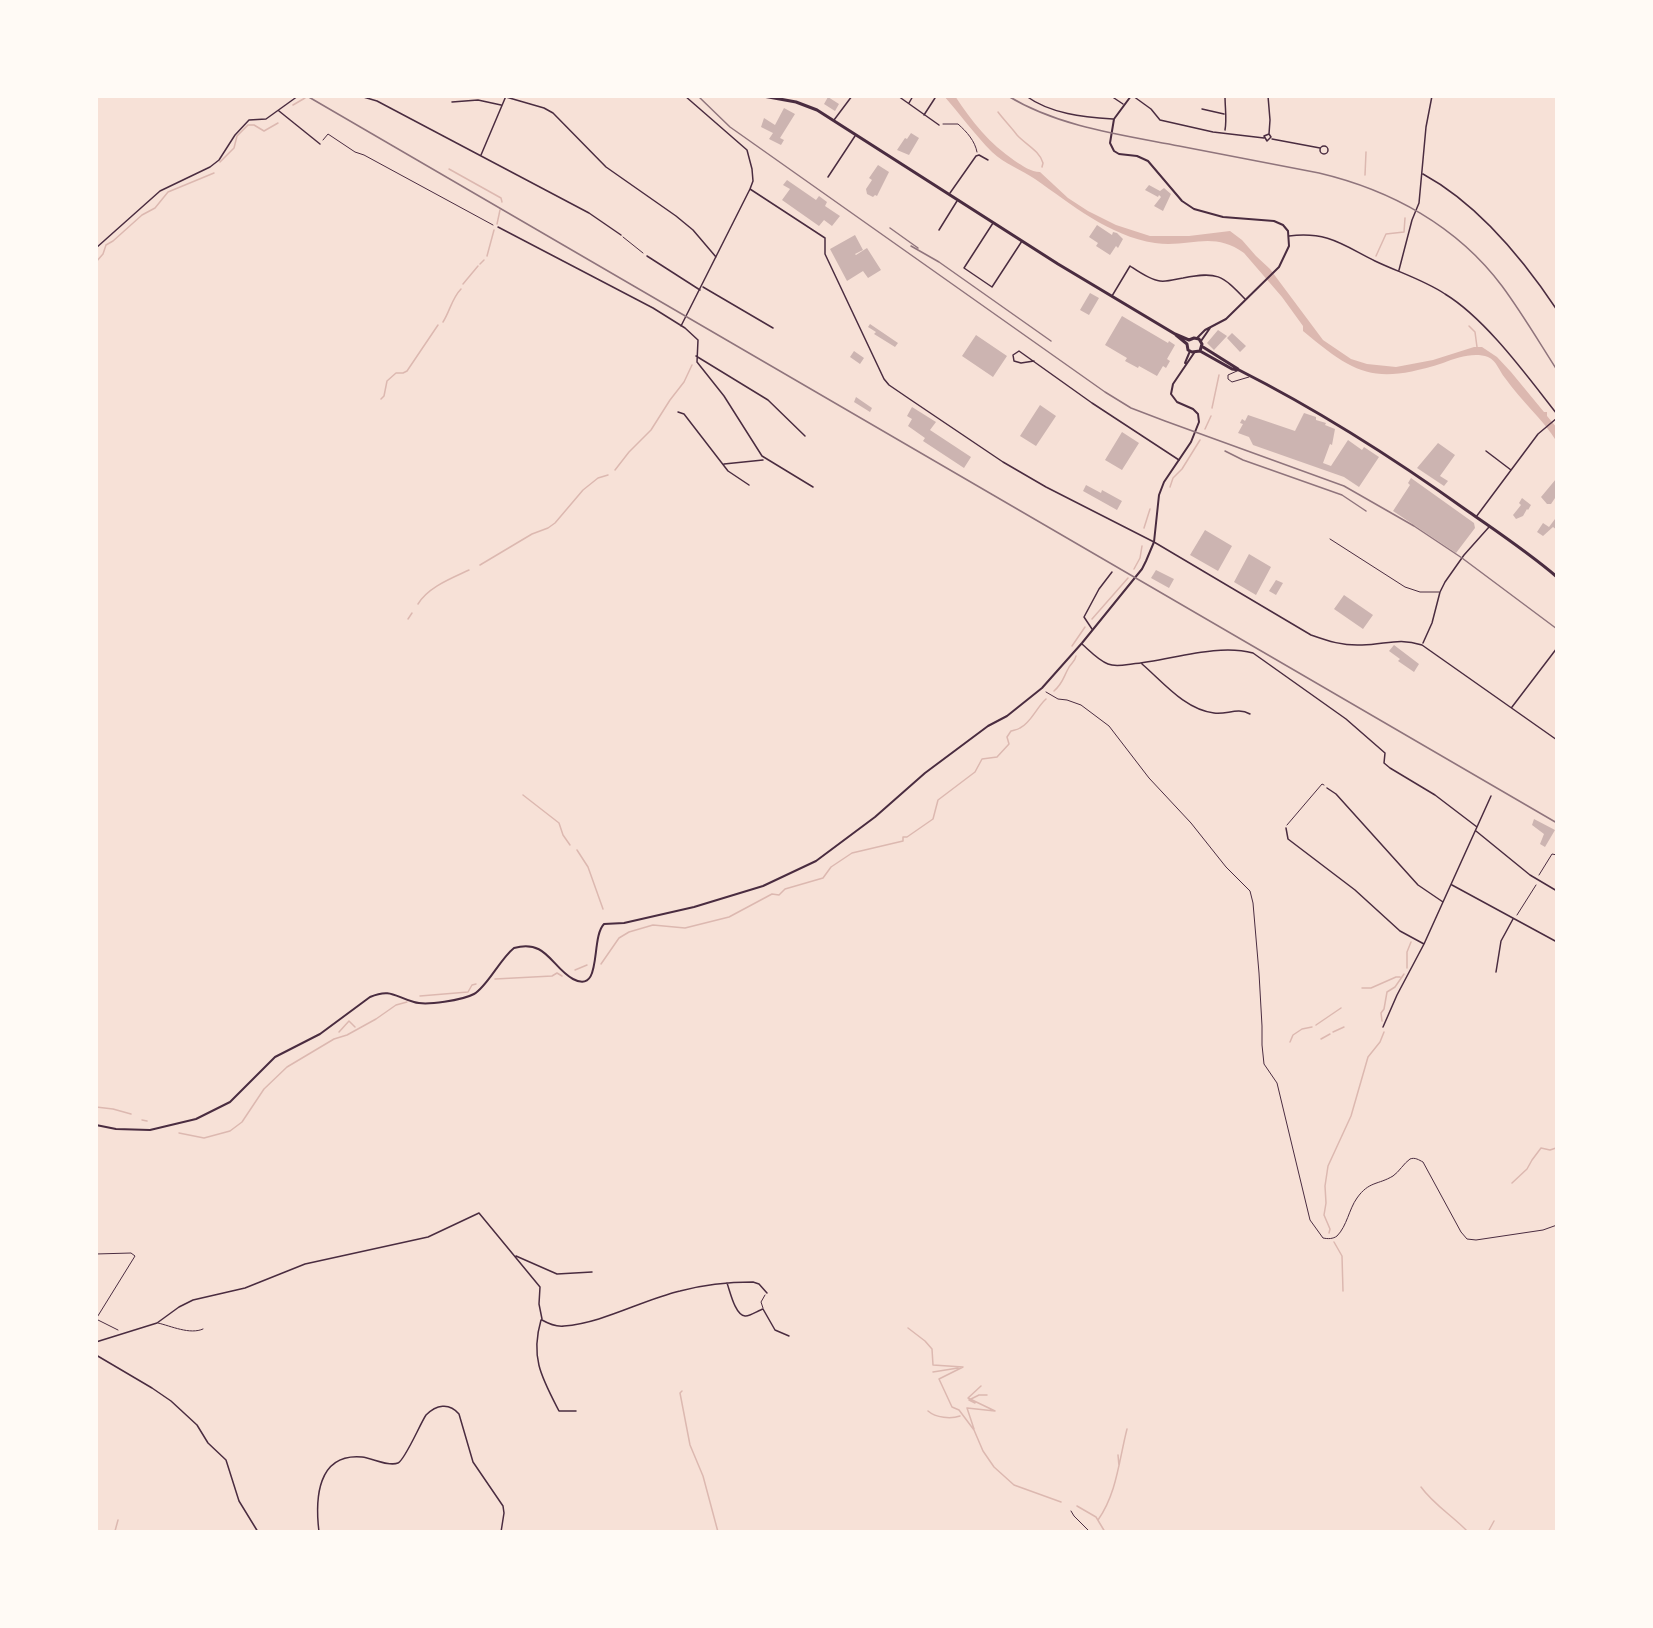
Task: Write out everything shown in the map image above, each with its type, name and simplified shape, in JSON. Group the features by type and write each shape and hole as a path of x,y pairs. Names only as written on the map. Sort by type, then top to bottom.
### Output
{"main road":[{"path":"763,96 805,105 834,121 1112,297 1188,342 1192,352 1201,349"},
{"path":"1188,342 1197,338 1201,341 1201,349"},
{"path":"1201,349 1232,369 1239,370 1300,401 1364,440 1490,526 1557,577"}],"street":[{"path":"96,248 160,191 204,170 219,160 249,120 266,119 298,96"},
{"path":"360,96 377,101 481,155 589,213 621,235"},
{"path":"377,101 380,96"},
{"path":"481,155 506,96 544,108 553,113 606,167 693,230 717,257"},
{"path":"681,326 753,181 753,169 747,150 686,96"},
{"path":"834,121 852,96"},
{"path":"898,96 939,125"},
{"path":"908,104 913,96"},
{"path":"1026,96 1048,108 1071,115 1113,121"},
{"path":"1111,96 1124,105"},
{"path":"1197,338 1226,319 1276,271 1287,254 1289,236 1284,225 1274,221 1223,217 1189,206 1148,161 1137,156 1116,153 1110,148 1113,121 1132,96 1151,108 1160,120 1213,132 1320,148"},
{"path":"1225,96 1227,118 1225,132"},
{"path":"1268,96 1271,139"},
{"path":"1398,271 1419,203 1426,127 1432,96"},
{"path":"924,115 935,98"},
{"path":"452,102 478,100 502,106"},
{"path":"1202,109 1225,114"},
{"path":"279,110 320,144"},
{"path":"1264,138 1269,134"},
{"path":"828,177 856,135"},
{"path":"950,194 976,156 979,155 988,160"},
{"path":"1423,174 1456,196 1497,233 1557,310"},
{"path":"750,189 825,238 825,254 884,379 889,385 977,445 1029,477 1154,542 1316,637 1348,645 1394,640 1422,645 1557,740"},
{"path":"939,230 958,200"},
{"path":"993,222 964,268 992,287 1023,240"},
{"path":"498,227 622,291 681,326 698,340 697,362 724,396 748,436 765,458 813,486"},
{"path":"1289,236 1304,234 1337,240 1441,291 1463,308 1505,350 1557,414"},
{"path":"647,256 700,291"},
{"path":"1112,297 1130,266 1159,281 1205,273 1215,275 1229,283 1246,300"},
{"path":"702,286 773,328"},
{"path":"1201,341 1210,328"},
{"path":"1034,361 1018,363 1014,361 1013,355 1019,351 1034,361 1092,403 1180,460"},
{"path":"96,1125 116,1129 150,1130 196,1119 230,1102 275,1057 320,1034 370,997 379,993 389,993 422,1003 459,999 477,992 508,952 521,946 531,946 551,957 572,978 582,981 590,978 594,972 598,933 604,924 624,923 694,907 763,886 816,861 875,817 925,773 1042,688 1142,569 1154,542 1160,495 1164,483 1191,442 1198,422 1198,414 1177,402 1171,394 1171,387 1192,352"},
{"path":"696,356 768,400 805,436"},
{"path":"678,412 684,414 728,471 748,485"},
{"path":"1476,517 1542,430 1556,418"},
{"path":"1486,451 1511,470"},
{"path":"723,464 761,461 765,458"},
{"path":"1422,645 1432,623 1440,592 1457,564 1490,526"},
{"path":"1092,629 1084,617 1099,589 1112,572"},
{"path":"1082,643 1094,655 1109,664 1141,663 1238,650 1252,653 1346,719 1385,753 1384,763 1390,768 1435,795 1536,879 1557,891"},
{"path":"1511,707 1557,648"},
{"path":"1141,663 1188,703 1204,711 1216,714 1244,710 1250,714"},
{"path":"1327,788 1336,794 1418,885 1443,902"},
{"path":"1383,1027 1424,944 1491,795"},
{"path":"1286,826 1288,839 1355,890 1400,931 1424,944"},
{"path":"1451,885 1557,942"},
{"path":"1496,972 1501,941 1513,918"},
{"path":"96,1342 157,1323 192,1300 245,1288 305,1264 428,1237 479,1213 540,1287 539,1304 542,1320 535,1348 542,1374 559,1411 576,1411"},
{"path":"515,1256 557,1274 592,1272"},
{"path":"727,1282 735,1306 743,1316 746,1317 763,1309 775,1330 789,1336"},
{"path":"542,1320 563,1327 677,1291 712,1283 753,1282 759,1284 767,1293"},
{"path":"96,1355 171,1401 198,1425 208,1443 226,1460 239,1501 258,1532"},
{"path":"319,1532 319,1490 323,1476 329,1467 336,1461 349,1457 398,1463 405,1457 426,1415 431,1410 443,1406 453,1408 459,1414 473,1462 504,1506 501,1532"}],"lane":[{"path":"1239,370 1229,373 1230,382 1251,376"},
{"path":"1330,539 1405,587 1420,592 1440,592"},
{"path":"763,1309 761,1302 767,1293"},
{"path":"157,1323 189,1330 203,1329"}],"path":[{"path":"939,125 958,124 975,145 976,156"},
{"path":"320,144 328,134 355,152 498,227"},
{"path":"621,235 647,256"},
{"path":"1042,688 1050,696 1082,705 1109,726 1149,778 1191,823 1226,867 1250,891 1257,949 1264,1064 1277,1083 1310,1220 1318,1233 1323,1238 1331,1239 1336,1236 1363,1191 1370,1185 1390,1178 1410,1159 1416,1158 1423,1162 1456,1225 1467,1239 1476,1240 1543,1230 1557,1225"},
{"path":"1286,826 1322,784"},
{"path":"1536,879 1552,854 1557,855"},
{"path":"1516,916 1536,886"},
{"path":"96,1254 131,1253 135,1256 96,1319 123,1333"},
{"path":"1071,1511 1090,1532"}],"shaded area":[{"path":"944,96 955,96 982,132 1015,161 1033,171 1040,172 1068,198 1116,225 1150,236 1189,236 1230,231 1270,269 1323,340 1351,359 1367,364 1396,367 1433,360 1474,347 1482,347 1497,357 1544,412 1547,412 1547,416 1557,428 1557,442 1488,357 1465,356 1419,370 1399,373 1367,372 1352,366 1303,331 1303,326 1282,297 1244,253 1222,242 1155,243 1122,234 1106,226 992,152"}],"building":[{"path":"828,97 839,104 835,111 824,104"},
{"path":"784,108 795,114 780,138 784,140 781,145 769,139 773,133 761,127 764,118 775,125"},
{"path":"911,133 919,138 909,155 897,150"},
{"path":"878,165 889,172 877,196 873,197 867,194 866,189 872,180 869,178"},
{"path":"787,180 816,200 819,196 827,202 825,206 840,216 832,226 824,220 819,226 782,200 790,189 783,185"},
{"path":"1149,185 1160,191 1164,188 1171,194 1163,211 1154,206 1161,197 1145,190"},
{"path":"1097,225 1112,235 1113,232 1117,233 1123,239 1110,255 1096,246 1098,243 1089,237"},
{"path":"855,235 863,250 855,254 856,255 867,248 881,270 868,278 863,271 847,281 830,249"},
{"path":"1090,293 1099,298 1089,315 1080,310"},
{"path":"1122,316 1175,345 1167,359 1170,361 1166,368 1163,366 1157,376 1125,361 1127,358 1105,345"},
{"path":"870,324 898,343 895,347 874,334 876,332 868,327"},
{"path":"1218,330 1227,336 1214,350 1207,343"},
{"path":"1232,333 1246,346 1240,352 1227,338"},
{"path":"976,335 1007,356 993,377 962,356"},
{"path":"854,351 864,358 860,364 850,357"},
{"path":"856,397 872,408 870,412 854,402"},
{"path":"1040,405 1056,416 1036,446 1020,436"},
{"path":"912,407 936,422 930,430 971,457 964,468 923,441 925,438 908,426 912,419 907,416"},
{"path":"1304,413 1316,417 1316,420 1335,429 1332,445 1330,444 1323,463 1331,466 1348,440 1362,450 1364,447 1379,457 1359,487 1344,477 1253,445 1249,437 1238,433 1243,424 1240,423 1242,419 1245,421 1248,415 1295,431"},
{"path":"1122,432 1139,443 1122,470 1105,460"},
{"path":"1438,443 1455,455 1440,476 1448,481 1444,486 1417,468"},
{"path":"1411,478 1474,523 1475,528 1456,553 1393,511 1410,485 1408,483"},
{"path":"1556,479 1557,495 1551,504 1547,504 1541,497"},
{"path":"1086,485 1101,493 1102,490 1122,501 1117,510 1083,491"},
{"path":"1522,498 1531,505 1523,516 1516,519 1513,515 1521,505 1519,503"},
{"path":"1555,519 1557,530 1553,527 1543,536 1537,532 1543,523 1549,527"},
{"path":"1205,530 1232,546 1218,571 1190,555"},
{"path":"1249,554 1271,567 1256,595 1234,582"},
{"path":"1156,570 1174,579 1169,588 1151,578"},
{"path":"1276,580 1283,583 1276,595 1269,591"},
{"path":"1344,595 1373,615 1363,629 1334,609"},
{"path":"1394,645 1419,664 1414,672 1398,661 1400,659 1389,651"},
{"path":"1534,819 1555,830 1545,847 1540,844 1544,834 1532,825"}],"waterway":[{"path":"293,105 305,98"},
{"path":"998,112 1017,135 1039,155 1043,163 1042,167"},
{"path":"220,162 234,148 237,136 248,125 254,125 264,131 278,123"},
{"path":"1365,175 1366,152"},
{"path":"449,169 501,198 502,202"},
{"path":"96,262 103,254 106,245 142,215 155,208 168,192 214,173"},
{"path":"497,224 500,210"},
{"path":"1376,256 1386,234 1404,232 1405,218"},
{"path":"487,256 494,230"},
{"path":"480,264 484,260"},
{"path":"463,284 478,266"},
{"path":"443,322 455,296 461,289"},
{"path":"381,399 384,396 387,381 396,373 407,371 438,325"},
{"path":"1469,326 1475,332 1477,347"},
{"path":"615,470 651,430 684,382 692,365"},
{"path":"1212,408 1219,375"},
{"path":"1205,429 1211,416"},
{"path":"1170,487 1173,478 1182,469 1200,440"},
{"path":"480,565 532,534 548,528 583,490 598,478 608,475"},
{"path":"1144,528 1150,509"},
{"path":"1134,569 1140,558 1142,546"},
{"path":"418,604 434,588 469,570"},
{"path":"1092,619 1128,578"},
{"path":"408,619 412,613"},
{"path":"1072,646 1085,627"},
{"path":"1054,691 1076,656"},
{"path":"601,964 619,938 629,932 653,925 685,928 729,917 772,894 779,895 785,889 823,878 831,867 852,853 903,841 903,837 907,837 933,819 938,800 975,772 982,759 997,757 1009,744 1007,737 1011,731 1024,726 1046,699"},
{"path":"523,795 559,823 570,845"},
{"path":"577,850 588,867 603,909"},
{"path":"1407,968 1407,952 1411,942"},
{"path":"575,970 587,965"},
{"path":"495,979 552,976 557,973 562,976"},
{"path":"1382,1021 1381,1013 1387,992 1395,987 1404,974"},
{"path":"1362,988 1371,988 1400,977"},
{"path":"420,996 468,992 472,985 476,984"},
{"path":"179,1133 204,1138 230,1131 242,1122 264,1089 287,1067 334,1039 347,1035 376,1019 396,1005 407,1002"},
{"path":"1316,1025 1341,1008"},
{"path":"339,1032 349,1021 355,1027"},
{"path":"1290,1042 1293,1035 1302,1029 1312,1027"},
{"path":"1333,1032 1344,1027"},
{"path":"1329,1233 1330,1229 1324,1215 1328,1166 1351,1116 1368,1057 1380,1042 1384,1032"},
{"path":"1321,1039 1330,1034"},
{"path":"96,1107 131,1114"},
{"path":"142,1120 147,1121"},
{"path":"1512,1183 1527,1169 1541,1148 1550,1150 1556,1148"},
{"path":"1334,1242 1342,1256 1343,1291"},
{"path":"908,1328 932,1349 933,1365 963,1367 939,1379 952,1407 959,1410 974,1430 983,1451 994,1467 1014,1485 1061,1502"},
{"path":"933,1372 958,1368"},
{"path":"974,1429 967,1408 995,1411 968,1398 981,1386"},
{"path":"682,1391 680,1393 690,1445 703,1476 718,1532"},
{"path":"975,1403 969,1400 979,1395 987,1395"},
{"path":"928,1411 944,1417 960,1416"},
{"path":"1098,1520 1117,1476 1127,1429"},
{"path":"1118,1455 1119,1466"},
{"path":"1421,1487 1468,1532"},
{"path":"1077,1506 1096,1517 1105,1532"},
{"path":"115,1531 118,1520"},
{"path":"1488,1532 1494,1521"}],"railway":[{"path":"307,96 1557,823"},
{"path":"698,96 730,127 1105,392 1131,408 1344,486 1414,526 1462,558 1557,629"},
{"path":"1008,96 1028,107 1069,123 1319,173 1346,180 1397,200 1443,228 1465,245 1484,265 1509,296 1557,370"},
{"path":"890,228 918,248"},
{"path":"911,246 939,262 1051,341"},
{"path":"1225,451 1243,460 1342,495 1366,511"}]}
